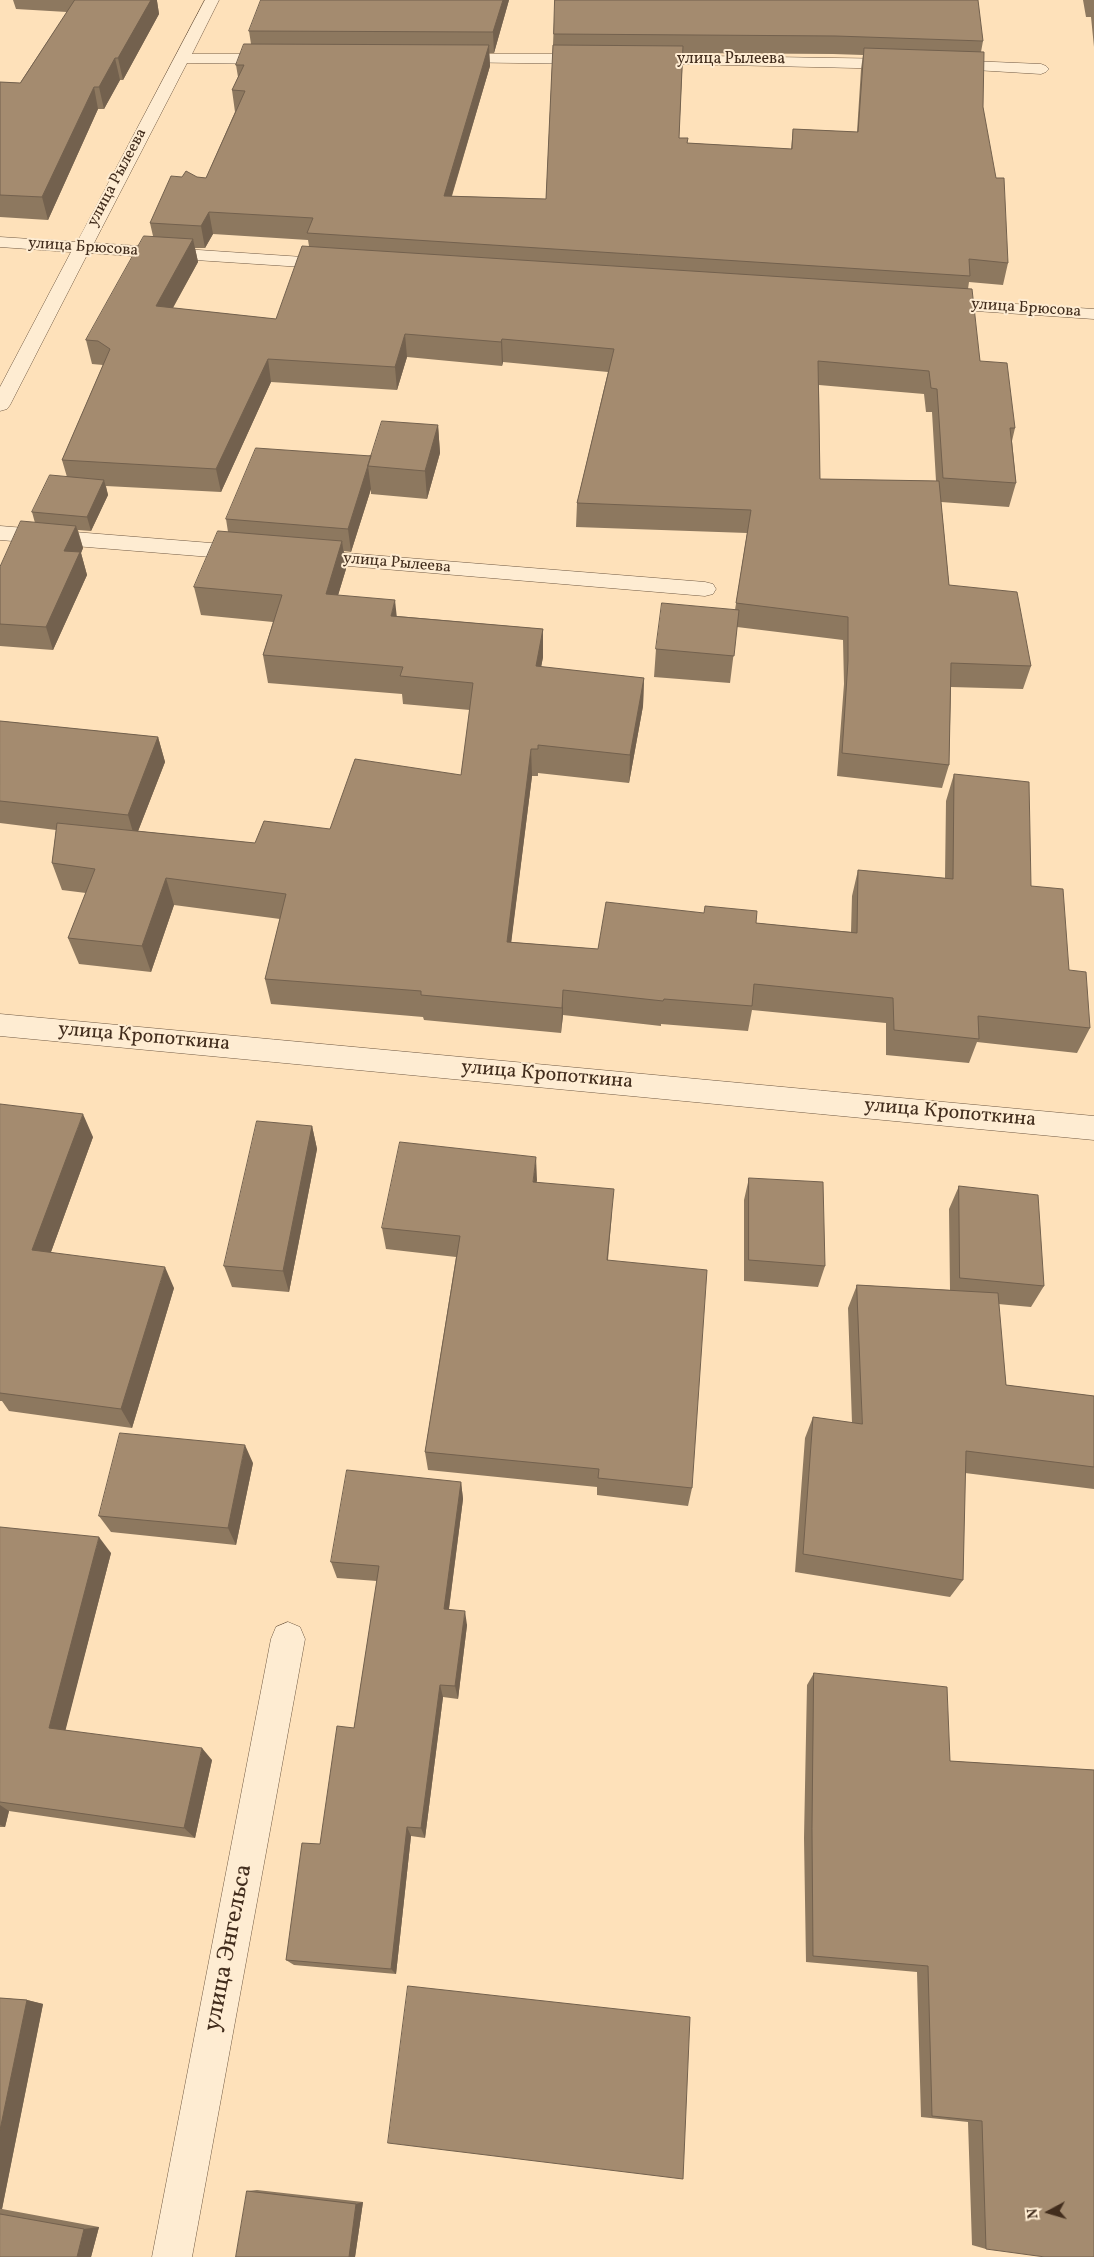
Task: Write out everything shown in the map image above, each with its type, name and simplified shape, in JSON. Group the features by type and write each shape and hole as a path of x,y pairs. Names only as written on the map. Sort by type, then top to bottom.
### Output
{"street":[{"name":"улица Рылеева","path":"0,405 212,0"},
{"path":"181,58 290,59"},
{"path":"439,59 608,60"},
{"name":"улица Рылеева","path":"628,60 833,61 912,64"},
{"path":"932,65 1041,69"},
{"name":"улица Брюсова","path":"0,242 350,265"},
{"name":"улица Брюсова","path":"917,302 1094,314"},
{"name":"улица Рылеева","path":"0,533 705,589"},
{"name":"улица Кропоткина","path":"0,1025 1094,1128"},
{"name":"улица Энгельса","path":"172,2257 288,1639"}],"building":[{"path":"75,0 151,0 99,87 94,87 42,197 0,195 0,82 20,83"},
{"path":"261,0 503,0 493,32 249,31"},
{"path":"555,0 978,0 983,41 836,36 554,34"},
{"path":"244,44 489,45 444,196 546,199 553,45 683,46 679,138 688,138 687,143 792,149 793,129 858,132 864,48 984,52 983,107 996,178 1004,178 1008,263 969,259 970,276 307,233 313,218 209,212 201,226 150,223 171,176 182,177 186,171 197,177 206,178 245,91 232,90 244,65 236,65"},
{"path":"144,236 193,239 156,306 276,319 302,246 972,289 980,361 1007,363 1015,428 1010,428 1016,483 943,478 937,389 931,388 929,371 818,361 820,479 939,481 949,585 1017,592 1031,666 951,663 949,765 842,753 848,661 848,617 736,603 751,510 577,503 614,349 502,339 501,342 405,334 395,367 268,359 216,469 62,460 110,349 98,341 86,340"},
{"path":"382,421 438,425 425,471 368,466"},
{"path":"256,448 371,456 348,529 226,519"},
{"path":"50,475 104,480 87,517 32,512"},
{"path":"21,521 76,526 64,551 80,552 46,627 0,624 0,567"},
{"path":"218,531 342,541 326,594 395,600 391,616 543,629 536,666 644,678 630,755 538,745 538,749 531,749 507,942 598,949 606,902 704,913 705,906 757,911 756,923 857,933 858,870 953,879 954,774 1029,782 1031,886 1063,889 1069,970 1086,972 1090,1028 978,1016 979,1039 894,1030 893,998 754,984 752,1006 664,999 663,1001 563,990 562,1008 421,995 421,991 265,979 286,894 166,878 142,946 68,938 95,869 52,863 57,823 255,843 264,821 330,829 355,759 461,775 473,683 400,676 403,667 263,655 282,595 194,587"},
{"path":"662,603 739,610 734,656 656,649"},
{"path":"0,721 158,737 128,815 0,801"},
{"path":"0,1104 83,1114 32,1250 165,1267 121,1409 0,1393"},
{"path":"257,1121 312,1126 283,1271 224,1266"},
{"path":"400,1142 536,1157 533,1182 614,1189 607,1260 707,1270 692,1488 598,1478 599,1469 425,1452 460,1236 382,1228"},
{"path":"749,1178 823,1182 825,1266 749,1260"},
{"path":"959,1186 1038,1195 1044,1286 960,1278"},
{"path":"857,1285 998,1293 1006,1385 1094,1396 1094,1467 966,1451 963,1580 803,1554 813,1417 862,1424"},
{"path":"120,1433 245,1445 228,1528 99,1516"},
{"path":"347,1470 461,1482 444,1609 465,1611 455,1686 440,1685 421,1828 407,1827 391,1969 286,1960 302,1843 320,1844 337,1726 354,1728 379,1566 331,1562"},
{"path":"0,1527 99,1537 49,1728 202,1748 184,1828 0,1802"},
{"path":"814,1673 947,1687 950,1761 1094,1770 1094,2257 1045,2257 986,2249 982,2121 932,2116 928,1966 813,1956"},
{"path":"408,1986 690,2017 683,2179 388,2143"},
{"path":"0,1998 27,2000 0,2130"},
{"path":"247,2191 356,2204 349,2257 236,2257"},
{"path":"0,2214 84,2229 77,2257 0,2257"}]}
